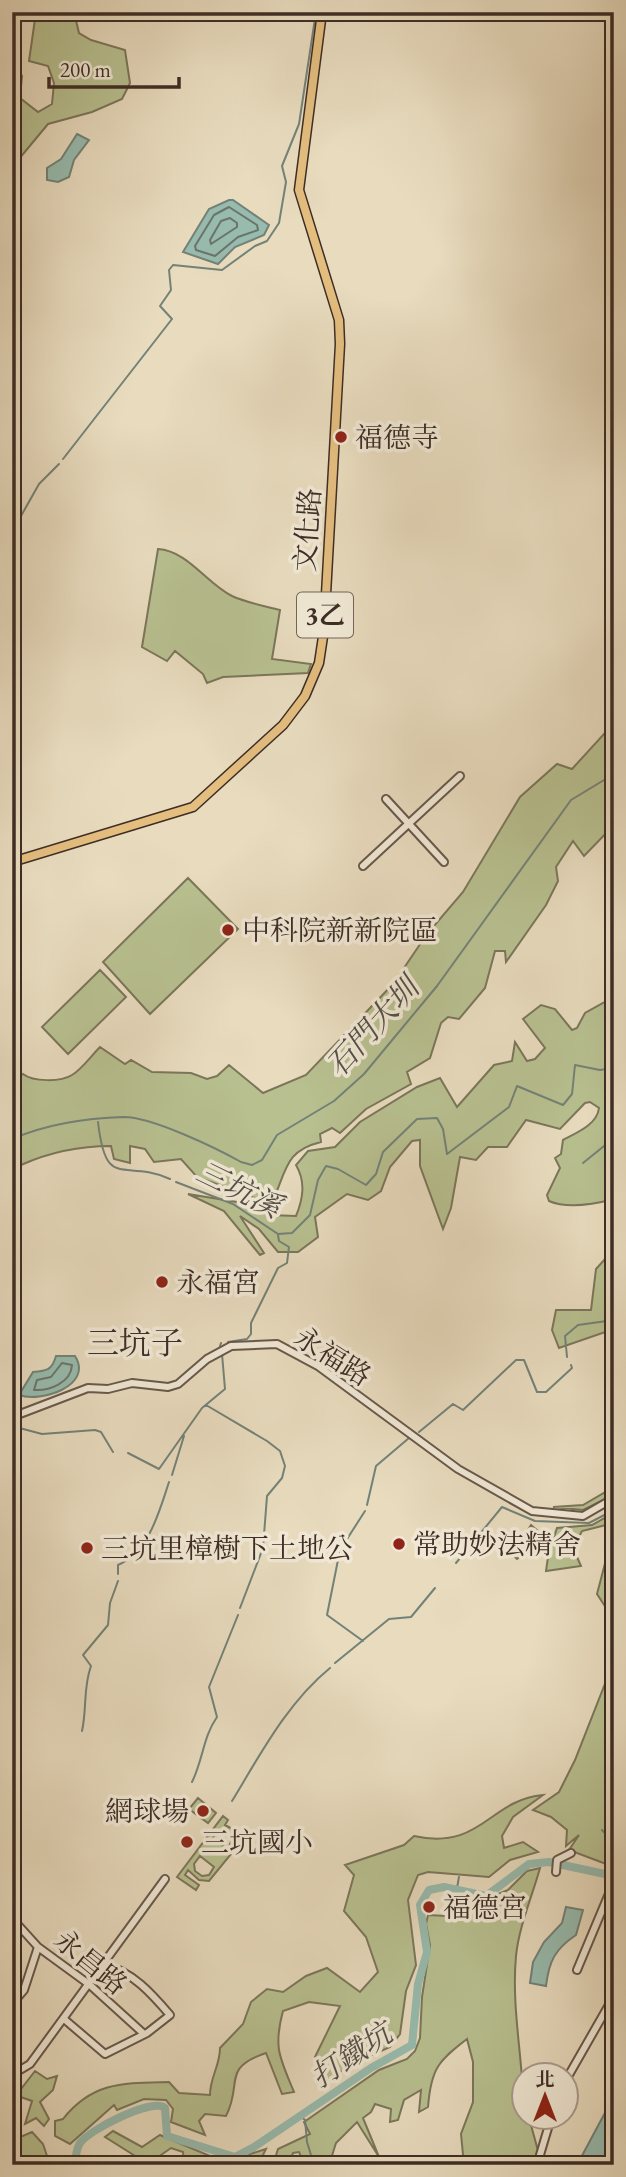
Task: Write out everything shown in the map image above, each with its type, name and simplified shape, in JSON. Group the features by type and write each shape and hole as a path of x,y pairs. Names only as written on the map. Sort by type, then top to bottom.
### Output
{"main road":[{"name":"文化路","path":"12,862 193,807 283,725 312,681 324,630 340,344 339,320 299,190 322,12"}],"street":[{"path":"363,866 460,776"},
{"path":"386,799 444,862"},
{"name":"永福路","path":"12,1417 88,1388 108,1389 132,1383 168,1387 178,1384 207,1359 231,1346 277,1344 317,1366 458,1469 532,1511 583,1516 614,1499"},
{"path":"556,1872 557,1860 571,1853"},
{"path":"12,2064 25,2070 90,1985 165,1879"},
{"path":"577,1970 608,1896 614,1894"},
{"name":"永昌路","path":"12,1925 19,1926 38,1947 90,1985 144,2034"},
{"path":"12,2004 24,1990 38,1947"},
{"path":"64,2019 105,2054 144,2034 170,2015 146,1988 121,1970 104,1965"},
{"path":"576,2062 614,1996"},
{"path":"537,2165 545,2132"}],"green space":[{"path":"36,12 74,12 79,33 91,40 125,50 130,83 122,99 92,112 48,124 14,165 12,78 22,76 20,98 38,112 52,104 54,83 48,66 29,61"},
{"path":"158,549 179,555 232,596 280,610 272,659 311,664 308,673 223,677 207,683 203,674 175,651 167,661 142,647"},
{"path":"614,723 614,825 584,856 573,841 556,867 558,881 546,905 506,962 505,951 495,951 485,988 459,1019 448,1017 441,1023 430,1058 407,1072 411,1084 366,1109 340,1133 332,1128 320,1134 321,1142 310,1145 290,1161 275,1196 268,1195 263,1201 197,1177 181,1159 154,1162 145,1149 130,1146 130,1163 114,1159 111,1146 88,1147 54,1153 21,1165 20,1178 12,1180 12,1079 23,1074 40,1080 67,1077 79,1069 100,1047 125,1064 131,1060 152,1072 191,1073 207,1079 217,1076 229,1065 263,1093 306,1075 393,984 427,934 463,892 520,797 557,764 572,769"},
{"path":"188,878 238,929 150,1014 103,962"},
{"path":"100,970 126,997 68,1054 42,1027"},
{"path":"612,998 614,1199 590,1204 564,1205 549,1201 547,1195 560,1168 555,1158 561,1154 563,1140 585,1128 597,1114 599,1108 590,1102 585,1103 560,1129 526,1120 507,1147 488,1147 476,1160 460,1157 451,1208 443,1229 420,1166 420,1140 412,1141 390,1167 381,1191 368,1200 347,1194 315,1217 318,1237 298,1252 278,1252 259,1229 240,1216 264,1253 260,1255 224,1211 188,1194 249,1204 268,1215 296,1216 302,1190 296,1165 308,1151 335,1147 360,1122 417,1087 440,1078 457,1107 494,1065 512,1061 515,1042 527,1061 535,1059 545,1048 523,1019 541,1005 555,1009 572,1030 577,1028 585,1013"},
{"path":"614,1249 614,1329 559,1348 552,1330 556,1310 591,1310 596,1269"},
{"path":"614,1487 614,1495 583,1510 553,1507 583,1505"},
{"path":"614,1515 614,1523 582,1531 573,1548 581,1566 546,1571 549,1550 531,1549 517,1559 512,1554 531,1525 546,1538 554,1537 557,1528 592,1525"},
{"path":"614,1529 614,1620 597,1594"},
{"path":"614,1632 614,1867 569,1850 579,1835 566,1846 567,1830 551,1817 533,1810 559,1792 575,1760 608,1676"},
{"path":"543,1795 513,1817 502,1836 504,1848 523,1842 538,1852 510,1860 489,1877 428,1872 418,1875 408,1900 416,1965 406,1991 400,2034 390,2047 352,2064 320,2085 315,2057 340,2006 309,2002 283,2011 280,2024 278,2044 294,2092 282,2094 266,2053 252,2059 238,2071 226,2116 205,2114 199,2121 205,2135 171,2122 173,2109 166,2100 144,2099 117,2110 114,2105 70,2144 55,2136 55,2121 63,2119 86,2097 111,2087 169,2082 179,2093 210,2095 220,2048 243,2024 251,2002 267,1989 283,1992 306,1976 327,1968 360,1992 378,1972 366,1937 344,1911 354,1875 345,1865 404,1845 414,1836 437,1839 455,1837 470,1831 509,1806"},
{"name":"網球場","path":"198,1798 216,1813 208,1823 189,1809"},
{"path":"223,1816 228,1820 225,1825 236,1831 240,1843 209,1881 199,1880 188,1870 185,1875 199,1885 196,1890 177,1877","holes":["224,1830 233,1837 228,1849 213,1838 217,1831","200,1856 214,1867 209,1875 202,1876 195,1871 194,1864"]},
{"path":"540,1868 516,1956 516,2016 521,2062 510,2062 510,2132 533,2132 542,2165 464,2165 461,2134 473,2102 473,2062 467,2039 438,2067 431,2083 428,2107 419,2112 421,2090 404,2100 398,2120 390,2122 391,2109 375,2104 371,2112 363,2118 379,2157 357,2122 336,2143 329,2165 305,2165 299,2152 293,2153 288,2165 273,2165 278,2149 310,2134 304,2122 379,2070 407,2059 415,2051 420,2038 422,1997 430,1945 426,1924 428,1915 447,1916 471,1910 481,1901 508,1890 527,1871"},
{"path":"35,2071 47,2079 57,2076 53,2090 40,2102 49,2119 44,2126 36,2118 25,2124 32,2101 12,2094 12,2089 21,2089"},
{"path":"12,2129 18,2138 32,2132 43,2144 50,2165 39,2165 37,2160 12,2165"},
{"path":"113,2131 142,2147 160,2135 224,2162 266,2149 258,2165 184,2165 183,2152 171,2148 148,2164 105,2137"}],"water":[{"path":"77,134 89,140 74,160 69,177 58,182 47,180 47,168 61,159"},
{"path":"233,200 269,225 264,235 235,247 218,264 183,252 209,209"},
{"path":"56,1356 75,1356 79,1367 71,1384 51,1394 28,1397 19,1395 33,1372 48,1369"},
{"path":"566,1907 583,1910 576,1935 554,1956 546,1986 530,1983 533,1962 544,1942 562,1923"},
{"path":"614,2096 614,2165 577,2165"}],"waterway":[{"path":"63,459 172,319 160,306 171,290 169,270 173,265 222,270 255,246 267,241 279,223 286,182 282,166 299,124 316,12"},
{"path":"12,532 39,484 59,464"},
{"name":"石門大圳","path":"12,1139 67,1123 136,1118 167,1128 241,1162 252,1165 262,1160 277,1135 334,1101 364,1074 437,986 571,800 614,774"},
{"name":"三坑溪","path":"176,1182 233,1204 278,1234 292,1233 310,1215 318,1180 326,1166 338,1169 366,1185 376,1174 383,1152 417,1119 437,1118 443,1129 447,1154 509,1107 517,1086 563,1105 572,1094 575,1065 600,1070 614,1068"},
{"name":"三坑溪","path":"98,1122 101,1144 112,1165 119,1169 154,1173 170,1179"},
{"path":"583,1163 614,1138"},
{"path":"228,1342 247,1339 251,1334 251,1323 278,1268 287,1263 289,1247 279,1241 278,1235"},
{"path":"614,1267 609,1283 614,1296"},
{"path":"567,1357 565,1336 578,1325 614,1320"},
{"path":"128,1453 159,1469 202,1408 225,1389 222,1354"},
{"path":"419,1432 453,1404 463,1410 516,1360 524,1360 537,1392 546,1392 572,1368 571,1365"},
{"path":"206,1405 280,1451 285,1466 282,1478 267,1496 263,1548 240,1608"},
{"path":"12,1426 42,1434 95,1430 101,1432 113,1452"},
{"path":"172,1475 184,1436"},
{"path":"367,1505 376,1466 409,1438"},
{"path":"118,1574 118,1565 129,1559 145,1541 169,1482"},
{"path":"456,1563 502,1507 535,1521 589,1523 614,1510"},
{"path":"363,1641 327,1615 340,1550 365,1511"},
{"path":"82,1731 91,1666 83,1655 108,1625 110,1603 118,1581"},
{"path":"335,1663 389,1619 411,1617 435,1588"},
{"path":"192,1782 217,1717 209,1687 238,1615"},
{"path":"232,1801 287,1713 330,1668"},
{"path":"602,1830 614,1843"},
{"name":"打鐵坑","path":"74,2165 80,2143 95,2130 121,2116 158,2106 165,2108 167,2136 235,2157 371,2068 412,2045 418,1984 427,1952 420,1905 429,1890 444,1887 486,1896 529,1864 549,1862 614,1876"},
{"name":"打鐵坑","path":"453,1910 459,1877"},
{"path":"300,2116 305,2120 307,2142 314,2165"}],"place":[{"name":"福德寺","path":"341,437"},
{"name":"中科院新新院區","path":"228,930"},
{"name":"永福宮","path":"162,1282"},
{"name":"常助妙法精舍","path":"399,1544"},
{"name":"三坑里樟樹下土地公","path":"87,1548"},
{"name":"網球場","path":"203,1811"},
{"name":"三坑國小","path":"187,1842"},
{"name":"福德宮","path":"429,1907"}],"district":[{"name":"三坑子","path":"135,1343"}]}
